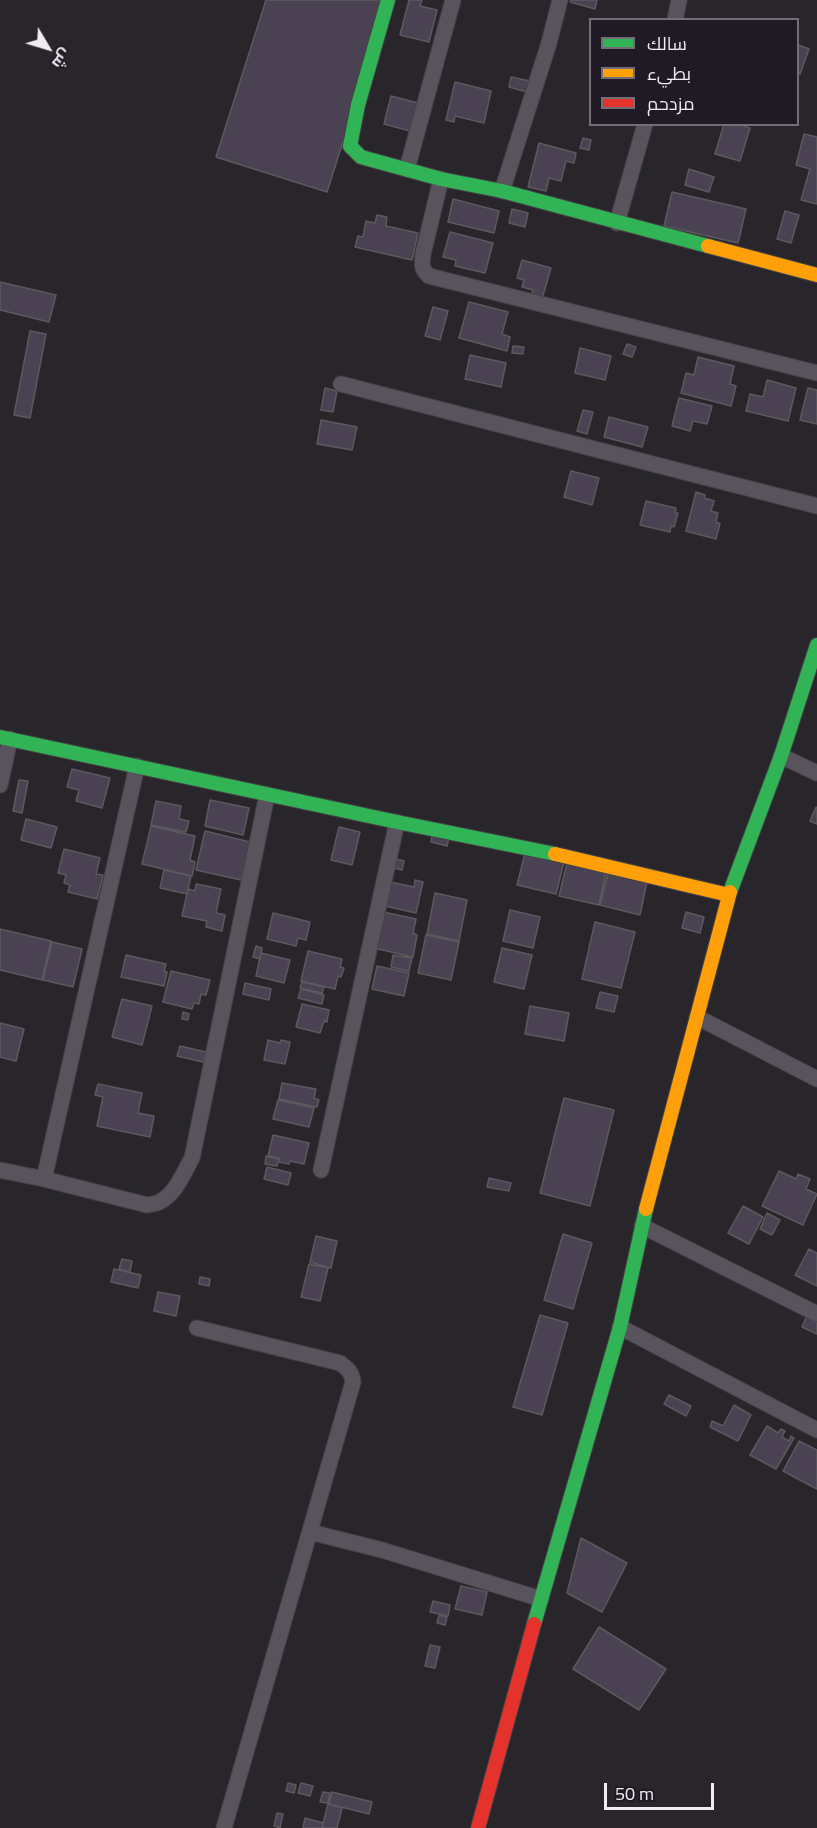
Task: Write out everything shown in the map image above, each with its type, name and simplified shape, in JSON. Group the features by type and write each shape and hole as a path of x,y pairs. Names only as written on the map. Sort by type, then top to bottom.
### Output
{"street":[{"path":"388,0 358,105 350,146 361,157 441,179 502,191 817,275"},
{"path":"407,169 453,0"},
{"path":"502,191 549,43 560,0"},
{"path":"675,18 679,0"},
{"path":"617,223 644,126"},
{"path":"441,179 421,265 429,276 817,373"},
{"path":"340,384 817,506"},
{"path":"478,1828 541,1599 620,1327 642,1226 729,895 781,756 817,645"},
{"path":"0,785 5,738 565,856 729,895"},
{"path":"781,756 817,773"},
{"path":"44,1179 137,766"},
{"path":"0,1170 147,1205 160,1202 169,1195 192,1158 267,795"},
{"path":"321,1170 397,822"},
{"path":"697,1017 817,1079"},
{"path":"642,1226 817,1314"},
{"path":"620,1327 817,1430"},
{"path":"197,1328 334,1361 348,1369 353,1375 353,1382 224,1828"},
{"path":"310,1532 382,1550 541,1599"}],"building":[{"path":"266,0 388,0 327,192 216,157"},
{"path":"409,0 422,0 420,6 437,10 429,42 400,35"},
{"path":"571,0 597,0 595,9 570,2"},
{"path":"799,45 809,49 799,74"},
{"path":"511,77 530,81 527,92 509,87"},
{"path":"455,82 491,91 484,123 455,116 454,122 446,120"},
{"path":"391,96 418,103 410,131 384,124"},
{"path":"723,126 750,128 740,161 715,154"},
{"path":"804,134 817,137 817,204 801,200 810,169 796,165"},
{"path":"583,138 591,140 589,150 580,148"},
{"path":"539,143 576,153 574,163 566,161 561,181 549,178 546,191 528,187"},
{"path":"689,169 714,177 709,192 685,185"},
{"path":"672,192 746,209 738,243 664,226"},
{"path":"453,199 499,211 494,233 448,222"},
{"path":"512,209 528,213 525,227 509,223"},
{"path":"785,211 799,215 791,243 777,239"},
{"path":"377,215 387,217 386,226 418,233 412,260 355,247 358,236 363,237 366,221 375,223"},
{"path":"450,232 493,243 485,273 455,266 456,260 443,257"},
{"path":"522,260 551,268 542,299 531,296 533,290 522,287 524,280 517,278"},
{"path":"0,282 56,295 49,322 0,310"},
{"path":"469,302 508,312 502,334 510,337 507,351 459,338"},
{"path":"433,307 448,311 440,340 425,336"},
{"path":"30,331 46,334 30,418 14,415"},
{"path":"627,344 636,347 632,357 623,354"},
{"path":"513,346 524,347 523,354 512,353"},
{"path":"580,348 611,356 605,380 575,373"},
{"path":"470,355 506,363 501,387 465,379"},
{"path":"698,357 734,366 730,384 736,386 731,406 681,393 686,373 694,375"},
{"path":"767,380 796,388 788,421 746,411 750,394 763,397"},
{"path":"325,388 337,391 333,412 321,410"},
{"path":"808,388 817,390 817,424 800,420"},
{"path":"679,398 712,406 707,424 693,421 690,431 672,426"},
{"path":"583,410 593,412 587,434 577,431"},
{"path":"609,417 648,427 642,447 604,437"},
{"path":"321,420 357,427 352,450 317,444"},
{"path":"571,471 599,478 592,505 564,497"},
{"path":"696,492 714,501 711,511 718,513 716,522 720,524 716,539 686,531"},
{"path":"646,501 676,508 675,513 678,513 670,532 640,525"},
{"path":"72,769 110,778 102,808 76,801 79,790 67,787"},
{"path":"19,780 28,781 22,813 13,811"},
{"path":"210,800 249,808 243,835 205,826"},
{"path":"156,801 181,806 179,819 189,821 186,832 151,825"},
{"path":"817,808 817,824 810,821"},
{"path":"26,819 57,827 51,848 21,840"},
{"path":"151,826 195,836 190,860 195,862 192,876 142,864"},
{"path":"339,827 360,832 352,865 331,860"},
{"path":"205,831 250,842 241,880 196,870"},
{"path":"433,831 450,834 447,846 431,842"},
{"path":"64,849 100,858 96,874 103,875 97,899 68,892 70,885 64,883 66,875 58,873"},
{"path":"525,853 564,862 556,894 517,885"},
{"path":"396,859 404,861 402,870 394,868"},
{"path":"567,863 606,872 599,905 559,896"},
{"path":"164,870 191,876 187,894 160,888"},
{"path":"608,873 647,882 640,915 600,905"},
{"path":"415,880 423,882 416,913 385,906 390,882 414,887"},
{"path":"196,884 221,889 216,913 225,915 222,931 206,927 207,921 182,916 188,889 195,891"},
{"path":"435,893 467,900 459,941 427,934"},
{"path":"510,910 540,917 533,948 503,941"},
{"path":"383,912 416,919 413,933 417,935 413,957 374,948"},
{"path":"686,912 704,917 700,933 682,928"},
{"path":"273,913 310,922 306,940 298,938 296,946 267,939"},
{"path":"595,922 635,932 621,988 582,979"},
{"path":"0,929 51,941 42,980 0,970"},
{"path":"426,935 459,942 451,980 418,973"},
{"path":"52,942 82,949 73,987 43,980"},
{"path":"256,946 262,948 260,959 253,957"},
{"path":"502,948 532,955 524,989 494,982"},
{"path":"308,951 342,959 340,967 344,968 341,977 338,976 335,989 301,981"},
{"path":"261,953 290,960 284,983 256,976"},
{"path":"126,955 166,964 164,986 121,977"},
{"path":"393,955 412,958 409,971 391,967"},
{"path":"377,966 409,973 404,996 372,989"},
{"path":"171,971 210,980 206,995 201,994 199,1004 194,1003 192,1009 163,1002"},
{"path":"302,982 324,987 322,993 300,988"},
{"path":"245,983 271,989 269,1000 243,994"},
{"path":"301,989 324,995 322,1004 298,998"},
{"path":"600,992 618,996 614,1012 596,1008"},
{"path":"122,999 152,1006 142,1045 112,1037"},
{"path":"302,1004 329,1010 327,1022 324,1021 320,1033 296,1027"},
{"path":"530,1006 569,1013 564,1041 525,1034"},
{"path":"183,1012 189,1014 188,1020 182,1019"},
{"path":"0,1023 24,1029 16,1061 0,1057"},
{"path":"268,1040 280,1043 281,1040 290,1042 285,1064 264,1060"},
{"path":"180,1046 206,1052 203,1062 177,1056"},
{"path":"282,1083 316,1089 314,1098 319,1100 317,1107 279,1099"},
{"path":"98,1084 142,1093 138,1113 154,1116 150,1137 97,1126 103,1097 95,1095"},
{"path":"564,1098 614,1110 590,1206 540,1193"},
{"path":"278,1100 314,1108 309,1127 273,1119"},
{"path":"273,1135 309,1143 304,1164 290,1161 289,1164 279,1162 279,1158 268,1156"},
{"path":"266,1156 279,1159 277,1166 265,1164"},
{"path":"267,1167 291,1173 288,1185 264,1179"},
{"path":"779,1171 796,1179 798,1174 810,1179 806,1189 817,1194 803,1225 762,1206"},
{"path":"489,1178 511,1183 509,1191 487,1187"},
{"path":"743,1206 763,1217 749,1244 728,1233"},
{"path":"767,1213 780,1220 772,1235 760,1229"},
{"path":"563,1234 592,1243 573,1309 544,1300"},
{"path":"316,1236 337,1241 331,1268 310,1262"},
{"path":"809,1249 817,1253 817,1286 795,1275"},
{"path":"122,1259 132,1261 130,1272 119,1269"},
{"path":"309,1264 328,1268 320,1301 301,1297"},
{"path":"114,1269 141,1275 138,1288 111,1282"},
{"path":"200,1277 210,1279 209,1286 199,1284"},
{"path":"158,1292 180,1296 176,1316 154,1311"},
{"path":"808,1313 817,1317 817,1334 802,1327"},
{"path":"540,1315 568,1323 542,1415 513,1407"},
{"path":"669,1395 691,1406 686,1416 664,1404"},
{"path":"734,1405 751,1415 738,1441 710,1427 712,1421 723,1426"},
{"path":"767,1426 778,1433 781,1429 785,1431 782,1437 789,1441 791,1436 794,1438 776,1469 750,1455"},
{"path":"799,1441 817,1450 817,1489 783,1471"},
{"path":"581,1538 627,1563 602,1612 567,1593"},
{"path":"461,1586 487,1592 482,1615 455,1609"},
{"path":"433,1601 450,1605 448,1616 430,1612"},
{"path":"439,1615 447,1617 445,1625 437,1623"},
{"path":"599,1627 666,1669 639,1710 573,1669"},
{"path":"430,1645 440,1647 435,1668 425,1666"},
{"path":"288,1783 296,1785 294,1793 286,1791"},
{"path":"301,1783 313,1786 310,1796 298,1793"},
{"path":"323,1792 330,1793 328,1803 320,1802"},
{"path":"332,1792 372,1802 369,1814 329,1804"},
{"path":"328,1804 342,1808 337,1828 322,1828"},
{"path":"277,1813 283,1814 280,1828 274,1826"},
{"path":"305,1818 323,1823 322,1828 303,1828"}],"traffic: fast":[{"path":"388,0 358,105 350,146 361,157 441,179 502,191 708,246"},
{"path":"730,892 781,756 817,645"},
{"path":"0,737 555,854"},
{"path":"534,1624 620,1327 646,1209"}],"traffic: slow":[{"path":"708,246 817,275"},
{"path":"555,854 729,895"},
{"path":"646,1209 730,892"}],"traffic: jam":[{"path":"478,1828 534,1624"}]}
